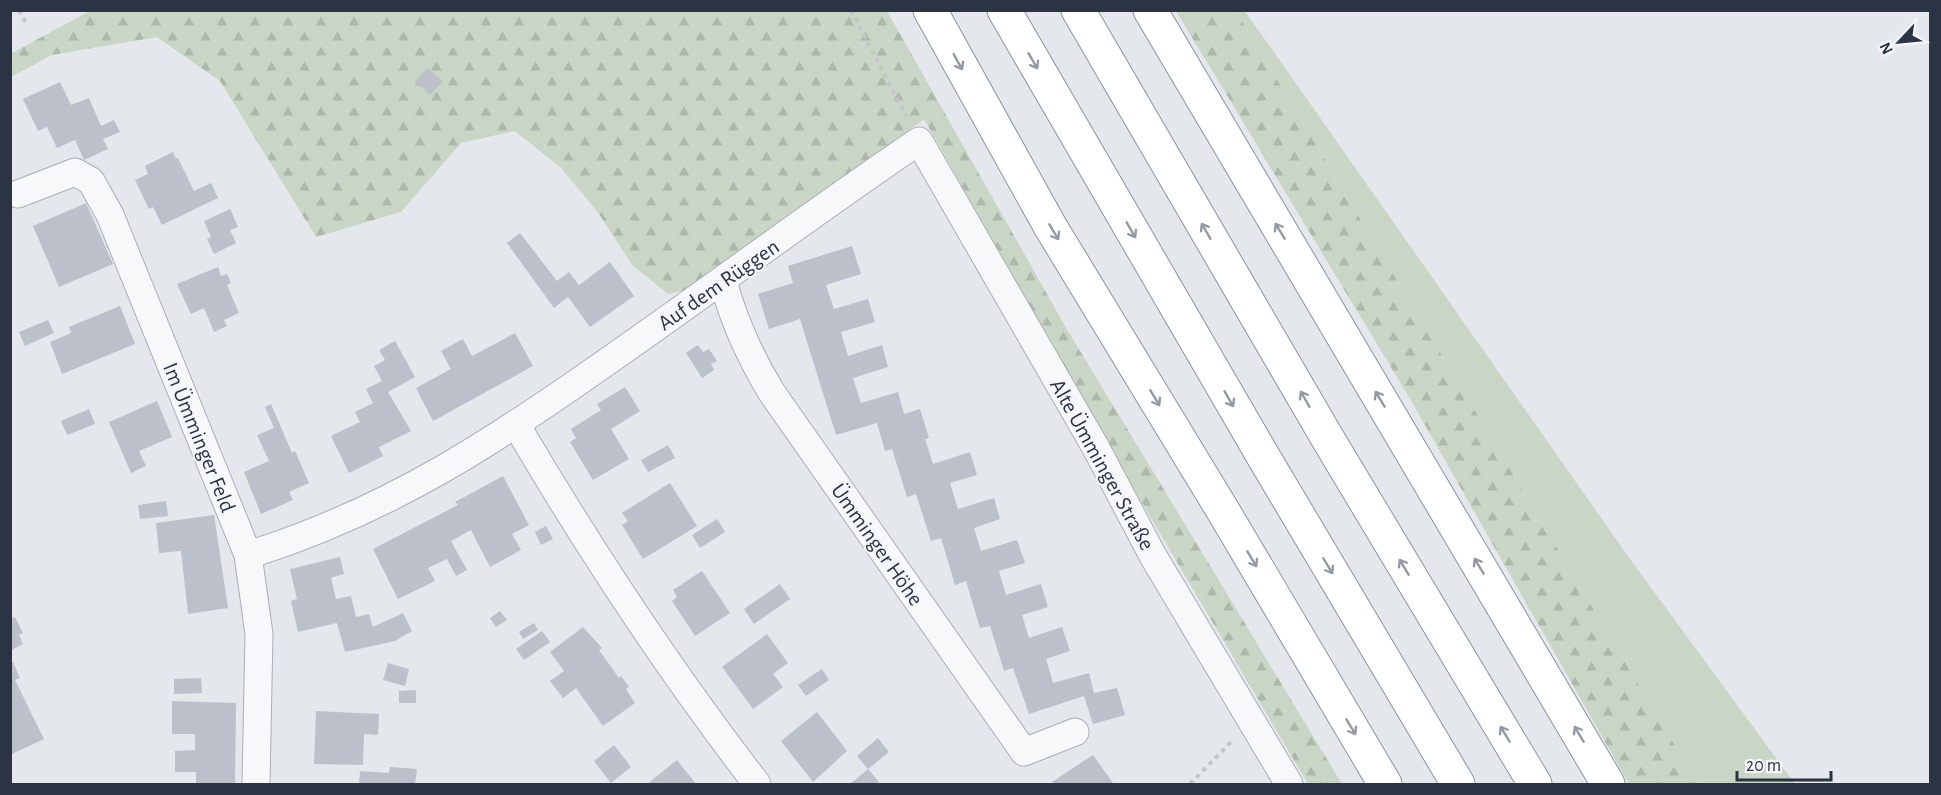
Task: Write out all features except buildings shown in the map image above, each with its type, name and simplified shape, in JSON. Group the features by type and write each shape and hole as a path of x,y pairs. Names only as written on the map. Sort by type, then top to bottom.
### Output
{"highway":[{"path":"930,10 1050,226 1385,784"},
{"path":"1004,10 1263,456 1458,784"},
{"path":"1078,10 1310,409 1535,784"},
{"path":"1150,10 1608,784"}],"street":[{"name":"Auf dem Rüggen","path":"248,555 334,525 376,506 517,426 919,141"},
{"name":"Alte Ümminger Straße","path":"919,141 1095,448 1153,556 1289,784"},
{"name":"Im Ümminger Feld","path":"18,194 75,172 91,181 110,215 248,555 259,634 256,784"},
{"name":"Ümminger Höhe","path":"723,281 752,362 1024,752 1075,732"},
{"path":"517,426 572,520 627,604 757,784"}],"path":[{"path":"19,10 27,25"},
{"path":"851,10 919,141"},
{"path":"1190,784 1233,741"}],"green space":[{"path":"90,11 887,11 1065,326 1342,784 1308,784 1112,452 924,119 706,285 668,294 632,265 597,211 561,168 515,131 461,143 401,212 316,237 220,81 157,37 52,55 11,77 10,54"},
{"path":"1176,11 1236,11 1698,784 1629,784 1409,397"},
{"path":"1236,11 1245,11 1630,559 1795,784 1698,784"}]}
